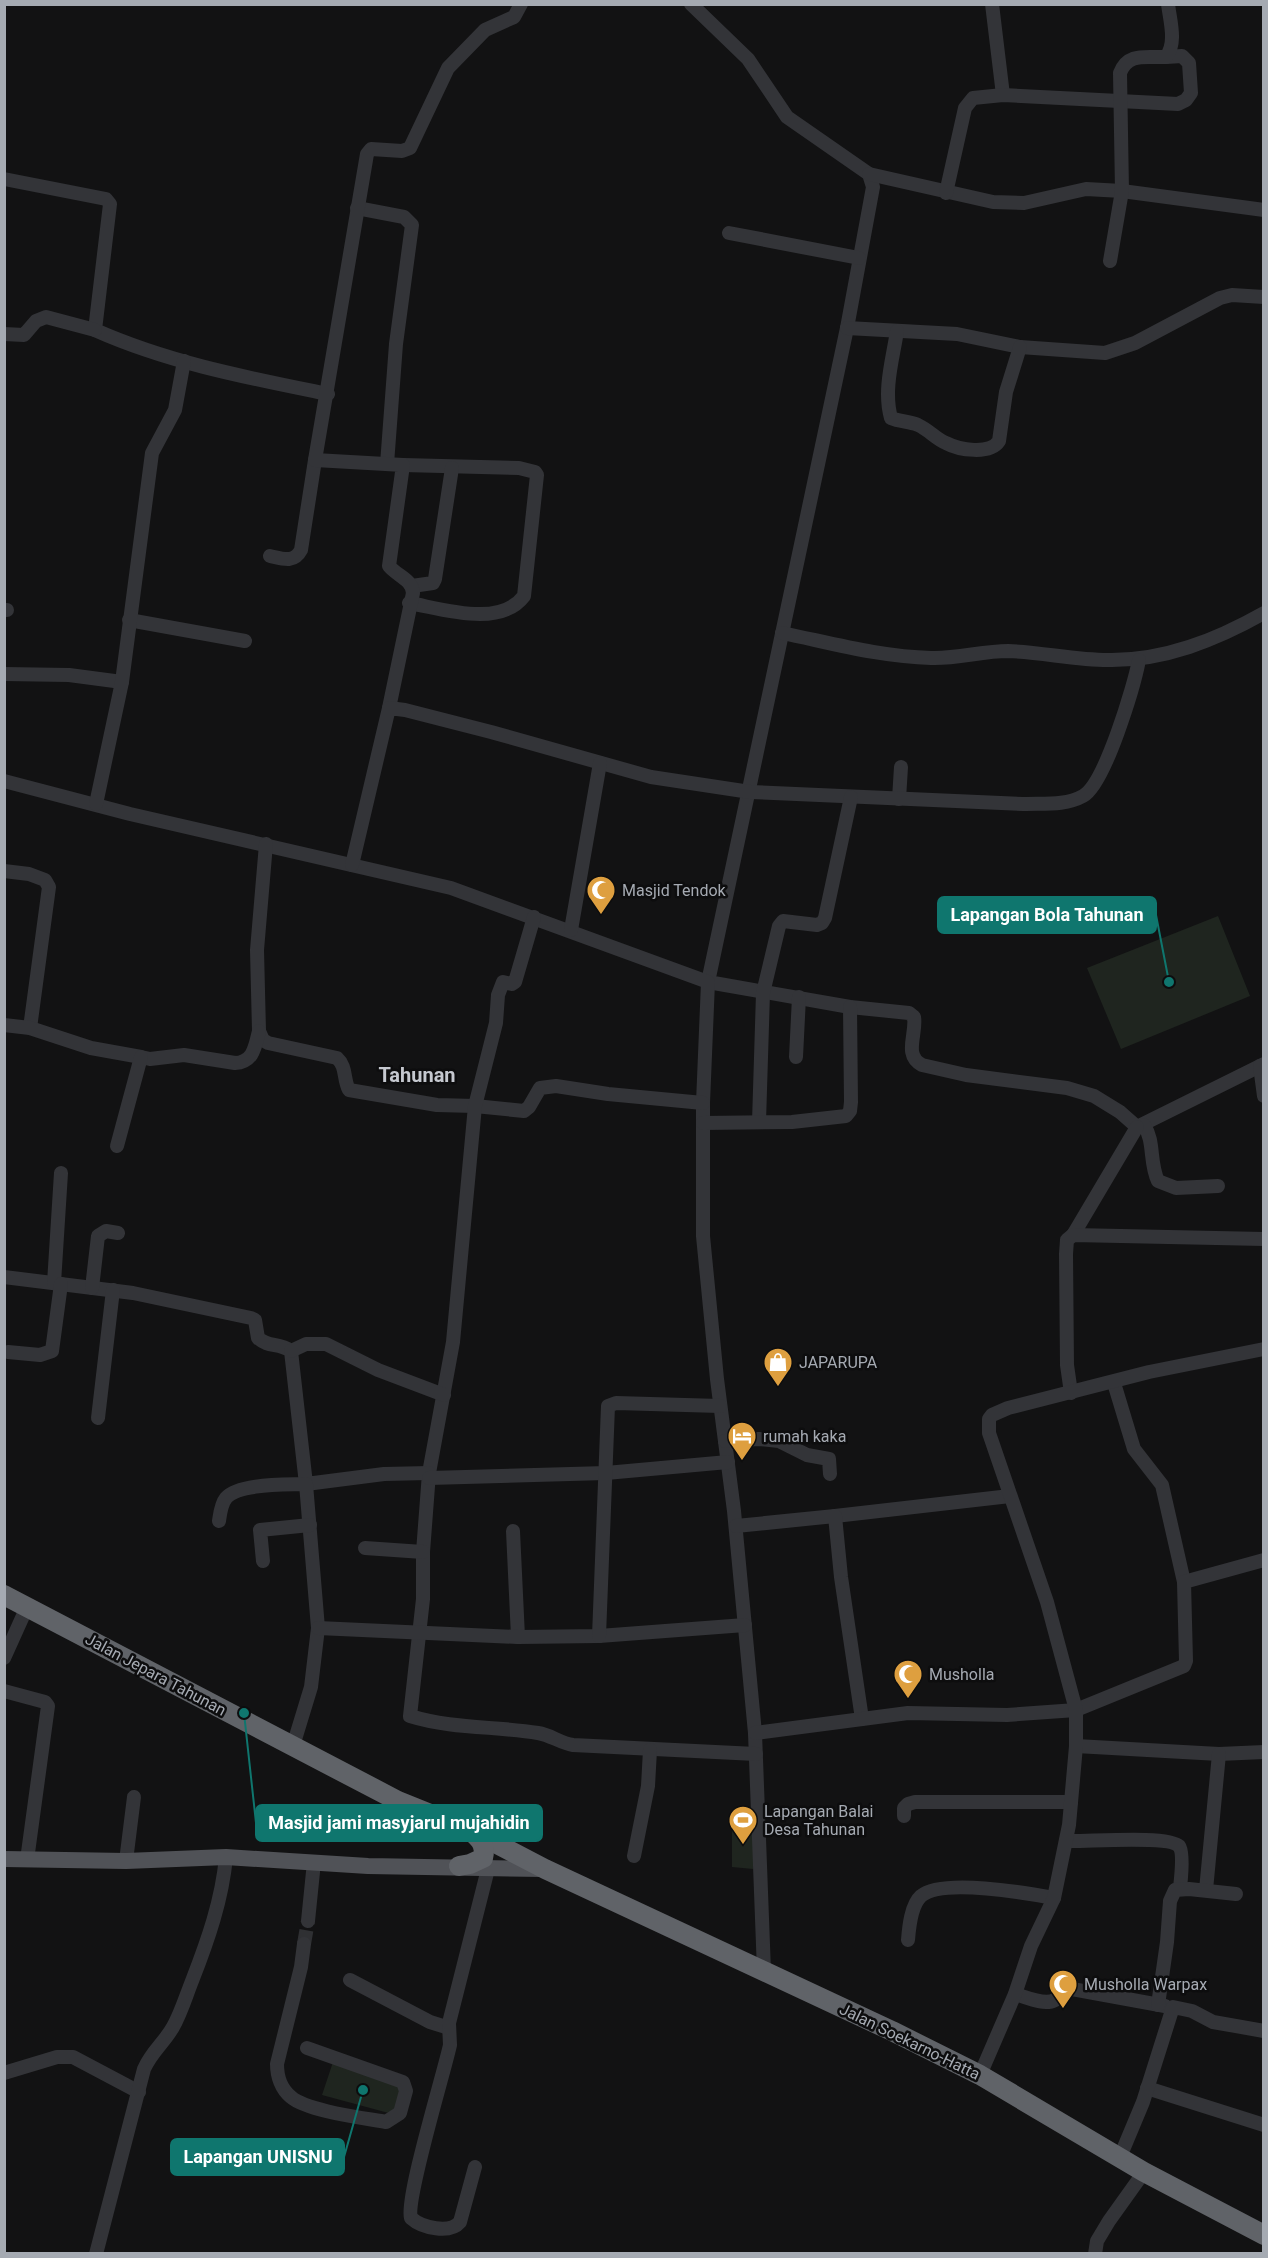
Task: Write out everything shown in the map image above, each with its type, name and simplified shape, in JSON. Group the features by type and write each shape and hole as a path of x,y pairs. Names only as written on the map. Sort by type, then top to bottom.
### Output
{"highway":[{"name":"Jalan Jepara Tahunan","path":"4,1595 398,1801 470,1830 545,1869"},
{"path":"459,1866 478,1862 483,1858 485,1852 482,1842 470,1830"},
{"name":"Jalan Soekarno-Hatta","path":"545,1869 892,2031 980,2075 1144,2172 1263,2235"}],"main road":[{"path":"4,1859 126,1861 226,1857 368,1866 545,1869"}],"street":[{"path":"270,556 289,560 297,557 302,550 315,460 328,394 338,316 367,151 371,149 402,151 410,148 448,68 485,30 514,17 521,4"},
{"path":"691,4 748,59 787,117 869,174 984,201 1016,203 1086,189 1122,191 1263,210"},
{"path":"992,4 1003,95"},
{"path":"1166,57 1172,42 1168,4"},
{"path":"946,193 966,104 973,98 1003,95 1121,102 1178,104 1186,100 1191,93 1189,63 1182,56 1131,58 1124,64 1119,77 1121,102 1122,191 1110,261"},
{"path":"764,1971 755,1733 736,1526 720,1406 703,1236 703,1103 708,982 847,328 873,187 869,174"},
{"path":"4,179 106,199 110,204 95,330"},
{"path":"357,208 404,217 412,225 396,344 387,464"},
{"path":"729,234 859,258"},
{"path":"847,328 957,334 1020,347 1086,353 1115,351 1135,343 1220,298 1232,295 1263,297"},
{"path":"4,334 24,335 36,321 46,318 95,330 184,362 328,394"},
{"path":"897,331 888,393 891,418 918,425 932,432 946,444 968,449 988,449 999,441 1006,392 1020,347"},
{"path":"96,804 122,682 153,453 176,410 184,362"},
{"path":"315,460 452,468 519,468 535,472 537,484 524,596 512,608 500,614 470,614 409,603"},
{"path":"352,865 389,708 412,593 412,586 389,566 403,465"},
{"path":"412,586 433,583 435,579 452,468"},
{"path":"782,633 885,653 929,658 953,658 981,652 1009,651 1107,660 1140,660 1195,646 1238,628 1263,613"},
{"path":"129,620 244,641"},
{"path":"389,708 405,710 651,777 750,792 1023,804 1066,802 1082,797 1094,786 1134,683 1140,660"},
{"path":"4,674 69,675 122,682"},
{"path":"571,930 600,763"},
{"path":"899,799 901,767"},
{"path":"4,781 451,888 708,982 763,993 912,1015 916,1025 912,1053 916,1062 986,1078 1067,1088 1094,1096 1149,1133 1153,1167 1158,1181 1176,1188 1218,1185"},
{"path":"759,1122 763,993 779,927 783,921 817,925 825,918 852,797"},
{"path":"266,844 257,950 260,1030 263,1040 268,1043 337,1058 344,1068 349,1090 409,1102 524,1111 529,1107 540,1088 556,1086 608,1094 703,1103"},
{"path":"4,871 29,874 45,880 49,887 30,1028"},
{"path":"534,917 515,982 512,984 502,982 498,995 496,1023 475,1106 453,1342 429,1475 420,1632 410,1716 471,1727 540,1733 563,1743 650,1750 756,1754"},
{"path":"796,1057 799,997"},
{"path":"703,1123 792,1122 842,1118 849,1114 851,1102 850,1007"},
{"path":"4,1025 30,1028 91,1048 150,1059 184,1055 243,1062 251,1057 260,1030"},
{"path":"117,1146 141,1057"},
{"path":"1071,1393 1066,1365 1067,1240 1073,1235 1141,1126 1262,1065 1263,1096"},
{"path":"8,1352 40,1355 51,1351 57,1283 61,1173"},
{"path":"92,1287 98,1236 106,1231 118,1233"},
{"path":"1073,1235 1263,1239"},
{"path":"4,1277 113,1290 251,1318 255,1320 258,1338 262,1342 282,1345 291,1351 310,1525 318,1628 311,1687 293,1746"},
{"path":"98,1418 113,1290"},
{"path":"291,1351 306,1344 326,1344 378,1370 444,1395"},
{"path":"980,2075 1015,1994 1031,1946 1054,1898 1066,1841 1076,1746 1076,1710 1047,1602 989,1433 988,1419 1008,1408 1114,1383 1149,1372 1263,1349"},
{"path":"755,1733 908,1713 1007,1715 1076,1710 1186,1665 1184,1582 1162,1485 1134,1449 1114,1383"},
{"path":"598,1636 608,1406 616,1403 720,1406"},
{"path":"725,1442 759,1438 779,1441 807,1455 829,1460 830,1474"},
{"path":"219,1521 226,1498 236,1491 265,1486 306,1484 384,1474 606,1473 728,1462"},
{"path":"736,1526 1010,1496"},
{"path":"835,1516 841,1577 862,1719"},
{"path":"263,1561 260,1530 310,1525"},
{"path":"513,1531 518,1637"},
{"path":"365,1548 423,1552"},
{"path":"1184,1582 1263,1560"},
{"path":"4,1658 27,1607"},
{"path":"318,1628 518,1637 598,1636 745,1625"},
{"path":"4,1691 45,1702 48,1706 27,1860"},
{"path":"1076,1746 1219,1754 1263,1752"},
{"path":"634,1856 648,1786 650,1750"},
{"path":"1206,1890 1219,1754"},
{"path":"126,1861 134,1797"},
{"path":"904,1816 904,1808 915,1802 1071,1803"},
{"path":"1066,1841 1148,1840 1176,1844 1182,1853 1180,1888"},
{"path":"96,2253 144,2068 151,2053 175,2023 205,1948 224,1882 226,1857"},
{"path":"308,1921 314,1863"},
{"path":"475,2167 457,2226 448,2230 420,2224 411,2218 409,2208 450,2045 449,2028 488,1869"},
{"path":"908,1940 909,1927 917,1900 932,1890 959,1887 1011,1891 1054,1898"},
{"path":"1158,2005 1170,1901 1175,1890 1180,1888 1236,1894"},
{"path":"304,1944 301,1967 277,2064 277,2074 285,2091 295,2100 309,2106 386,2122 400,2113 406,2091 403,2082 307,2048"},
{"path":"350,1980 430,2022 449,2028"},
{"path":"1015,1994 1048,2001 1072,1989 1192,2011 1213,2022 1263,2031"},
{"path":"1120,2157 1147,2088 1173,2007"},
{"path":"4,2073 57,2057 73,2057 139,2092"},
{"path":"1147,2088 1263,2125"},
{"path":"1095,2253 1097,2241 1109,2221 1144,2172"}],"shaded area":[{"path":"1218,916 1250,996 1121,1049 1087,968"},
{"name":"Lapangan Balai Desa Tahunan","path":"732,1823 753,1824 753,1869 732,1867"},
{"path":"333,2062 404,2086 396,2115 322,2095"}],"tunnel":[{"path":"304,1944 308,1921"}],"place":[{"name":"Masjid Tendok","path":"601,916"},
{"name":"Lapangan Bola Tahunan","path":"1169,982"},
{"name":"JAPARUPA","path":"778,1388"},
{"name":"rumah kaka","path":"742,1462"},
{"name":"Musholla","path":"908,1700"},
{"name":"Masjid jami masyjarul mujahidin","path":"244,1713"},
{"name":"Lapangan Balai Desa Tahunan","path":"743,1846"},
{"name":"Musholla Warpax","path":"1063,2010"},
{"name":"Lapangan UNISNU","path":"363,2090"}],"district":[{"name":"Tahunan","path":"417,1075"}]}
